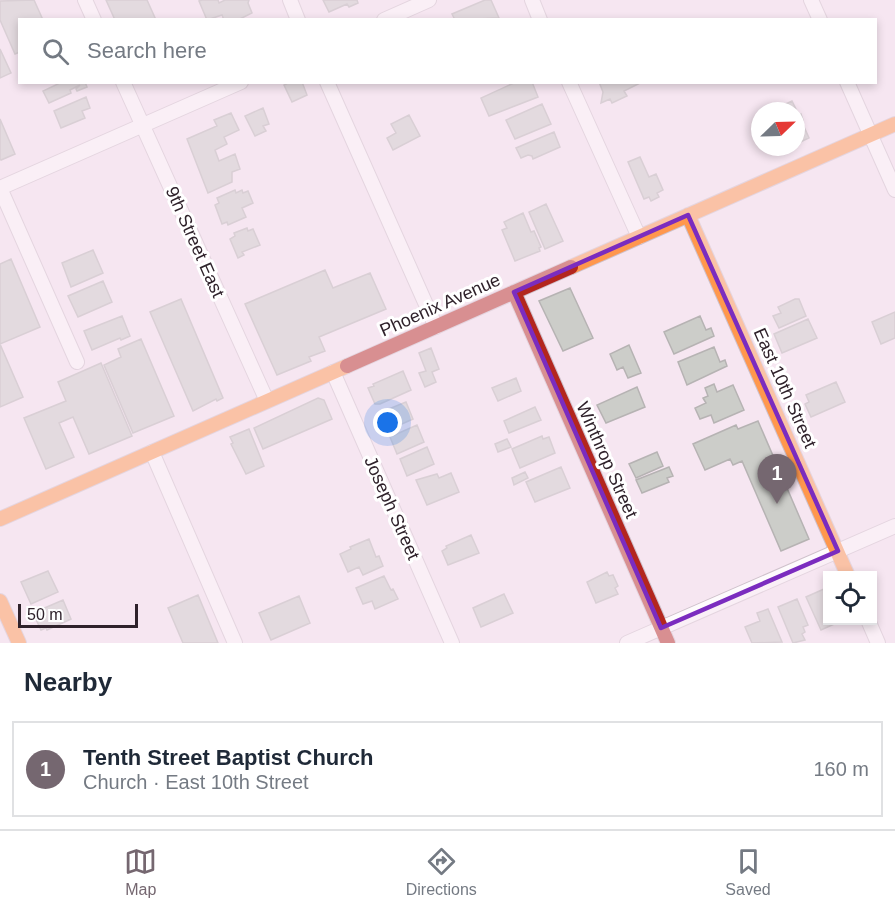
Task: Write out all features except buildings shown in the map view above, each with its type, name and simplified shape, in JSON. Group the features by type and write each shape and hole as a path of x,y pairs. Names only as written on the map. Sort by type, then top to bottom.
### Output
{"street":[{"path":"85,0 93,18"},
{"path":"290,0 297,18"},
{"path":"388,18 429,0"},
{"path":"532,0 539,18"},
{"path":"811,0 819,18"},
{"name":"9th Street East","path":"124,84 267,401"},
{"path":"77,362 0,188 237,84"},
{"path":"328,84 436,327"},
{"path":"570,84 639,237"},
{"path":"848,84 895,190"},
{"name":"Phoenix Avenue","path":"0,519 895,124"},
{"name":"East 10th Street","path":"688,215 846,571"},
{"name":"Winthrop Street","path":"514,292 668,643"},
{"name":"Joseph Street","path":"333,372 452,643"},
{"path":"152,452 235,643"},
{"path":"627,643 895,526"},
{"path":"0,601 19,643"},
{"path":"870,625 878,643"}],"highlighted area":[{"path":"688,215 838,551 661,628 514,292"}],"traffic: slow":[{"path":"571,267 895,124"},
{"path":"688,215 846,571"},
{"path":"0,519 347,366"},
{"path":"0,601 19,643"}],"traffic: jam":[{"path":"347,366 571,267"},
{"path":"514,292 668,643"}],"place":[{"name":"Tenth Street Baptist Church","path":"777,504"}]}
